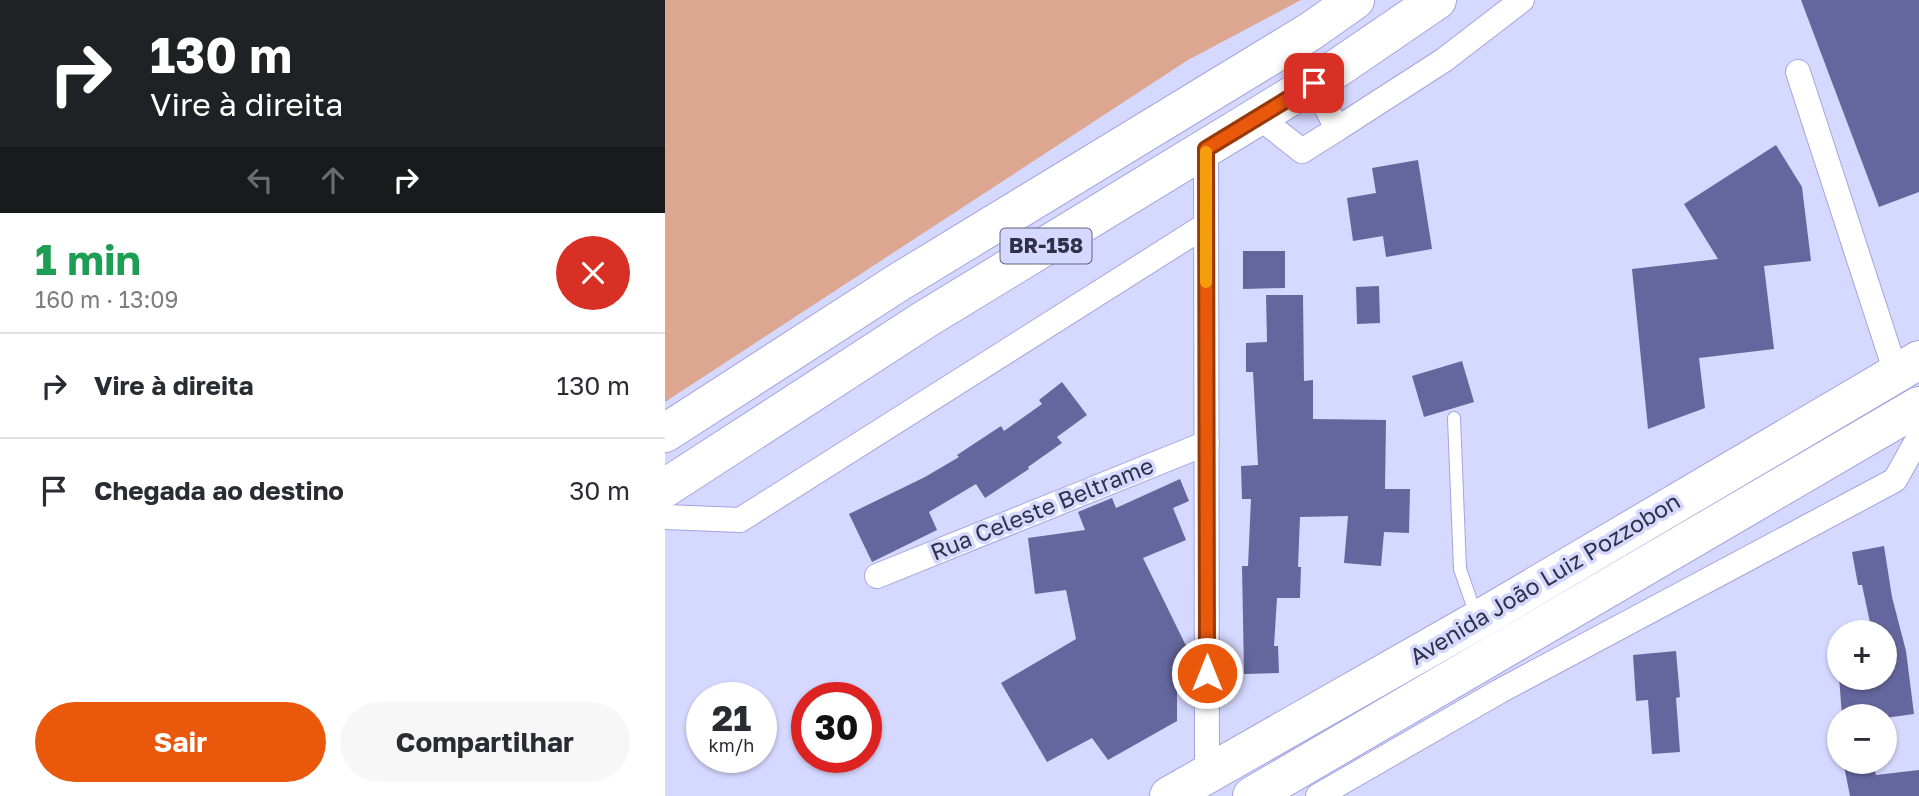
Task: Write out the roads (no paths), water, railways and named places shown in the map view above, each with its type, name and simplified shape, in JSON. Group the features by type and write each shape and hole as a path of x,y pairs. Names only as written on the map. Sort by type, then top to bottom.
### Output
{"main road":[{"name":"BR-158","path":"665,433 899,282 1311,31 1355,0"},
{"name":"BR-158","path":"665,488 924,320 1314,83 1437,0"},
{"name":"Avenida João Luiz Pozzobon","path":"1169,796 1478,620 1908,366"},
{"name":"Avenida João Luiz Pozzobon","path":"1252,796 1919,406"}],"street":[{"path":"1259,117 1302,151 1444,60 1522,0"},
{"path":"1798,72 1908,366"},
{"path":"1314,83 1337,129"},
{"path":"1206,149 1207,773"},
{"path":"665,517 740,520 1206,225"},
{"path":"1318,796 1500,691 1895,480 1919,437"},
{"name":"Rua Celeste Beltrame","path":"877,576 1206,443"}],"lane":[{"path":"1454,418 1460,569 1478,620"}]}
